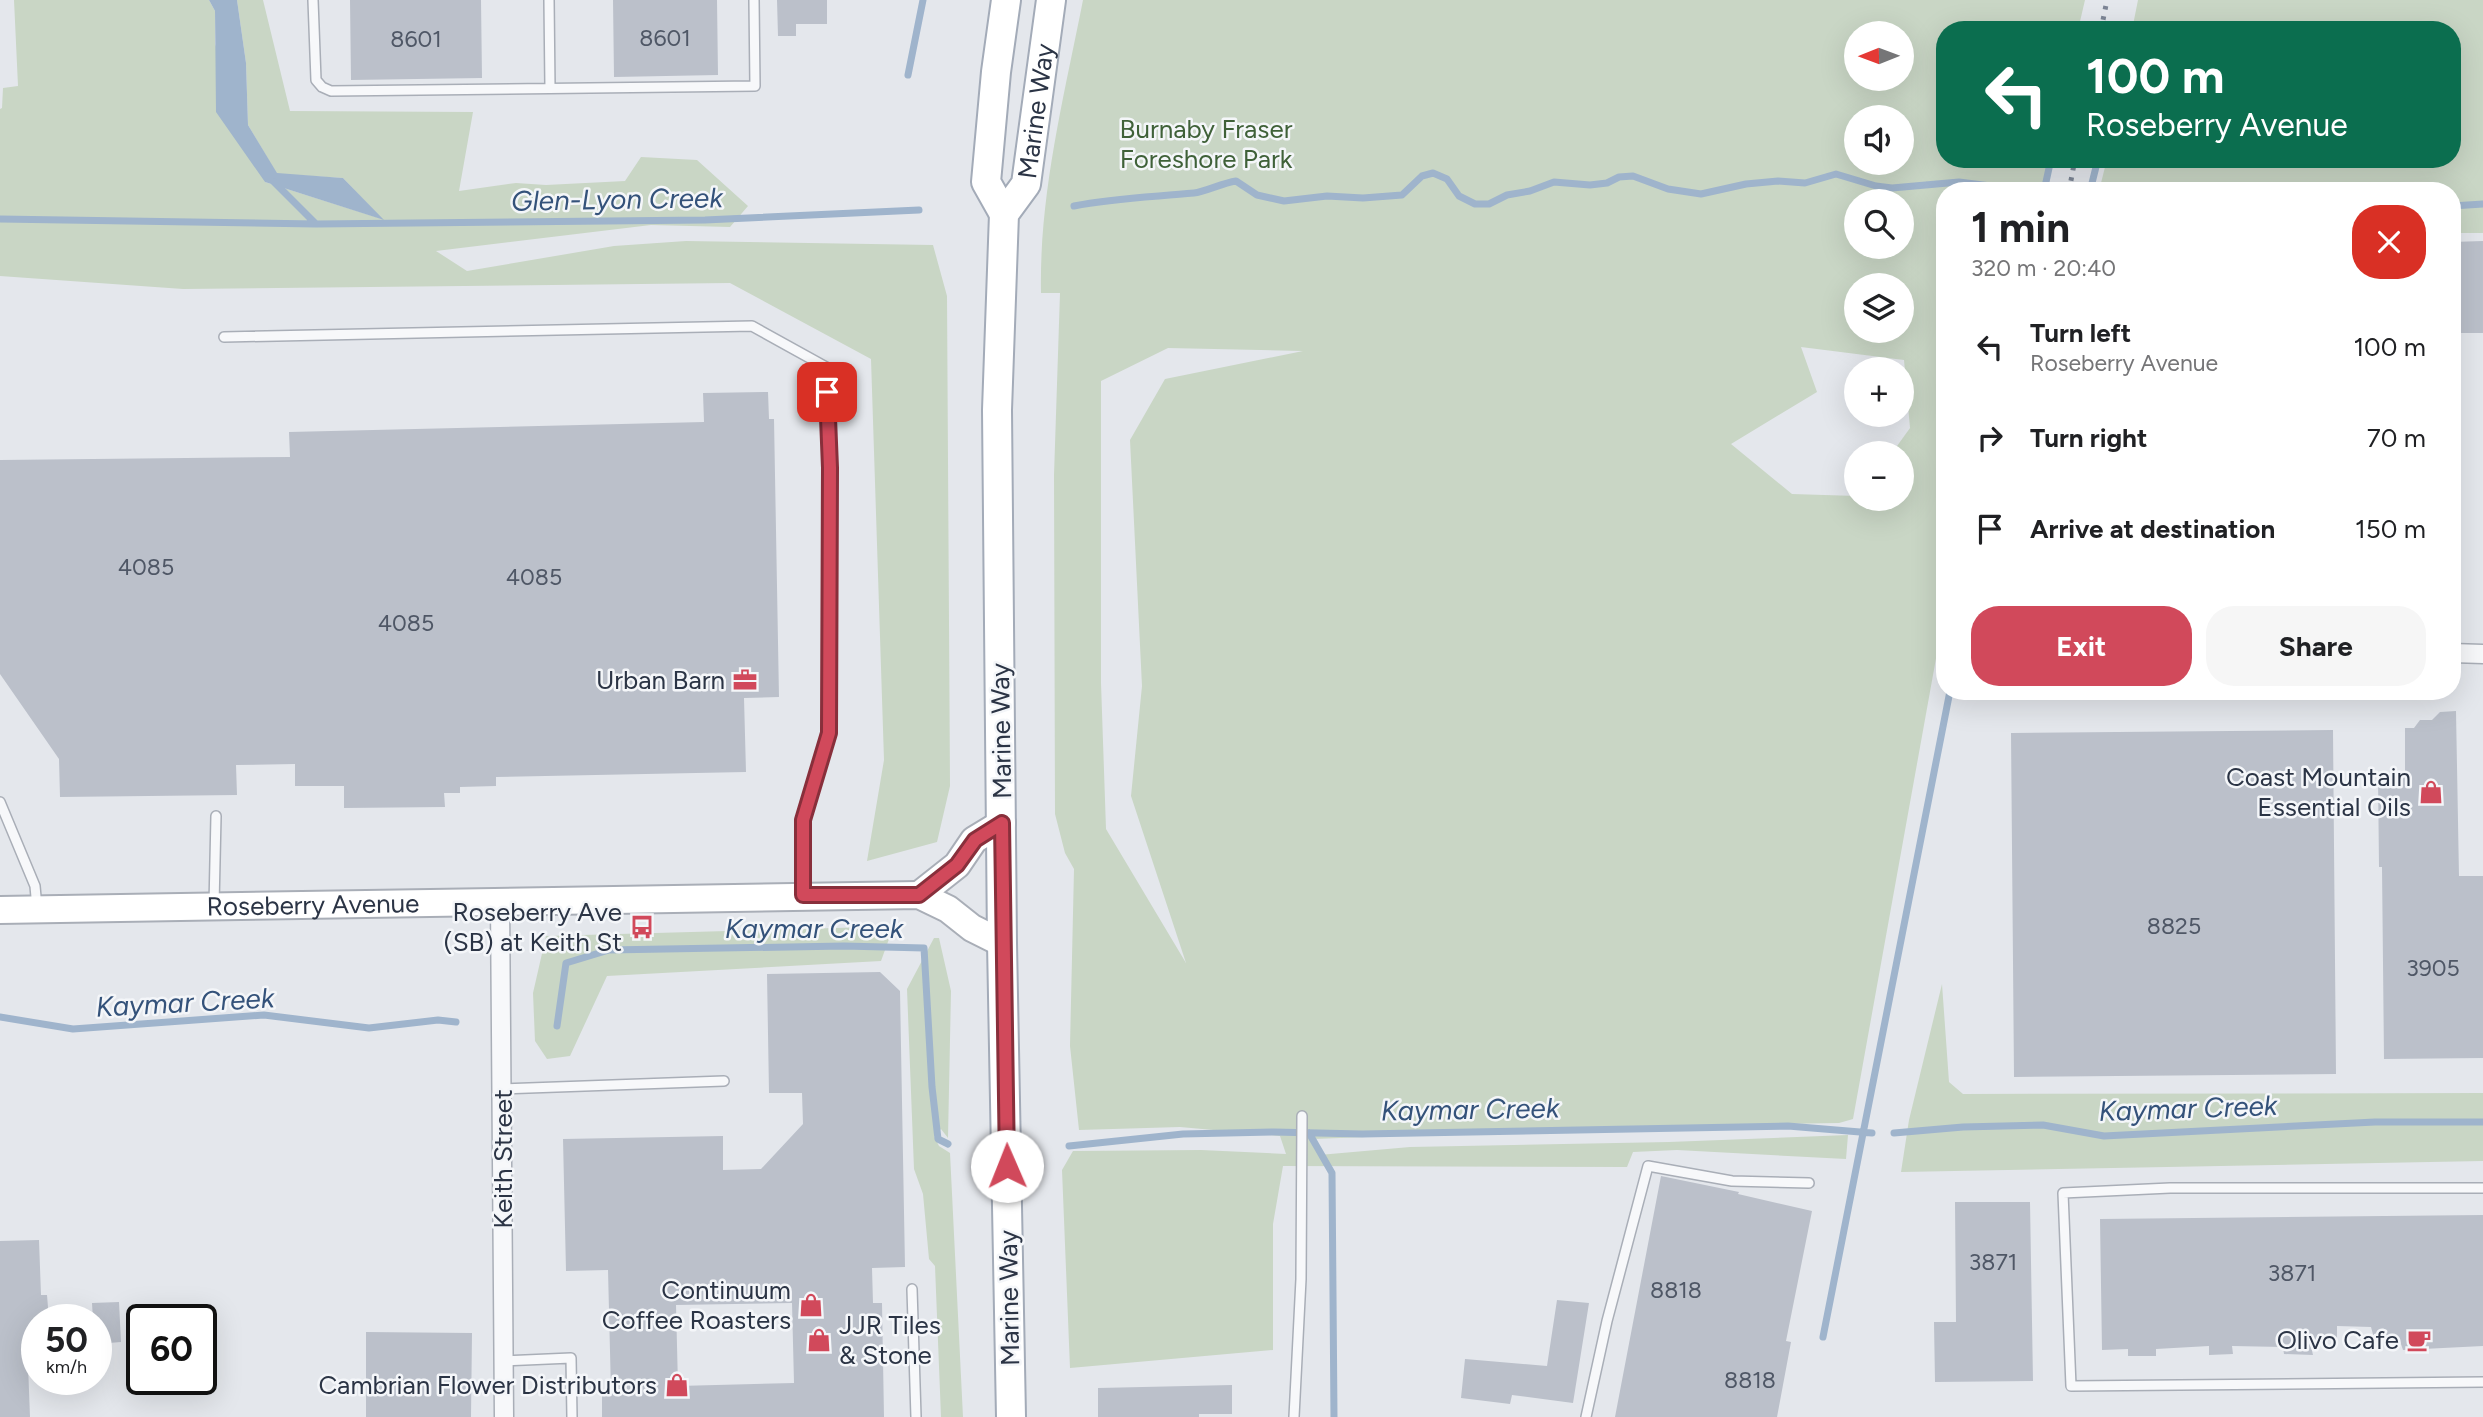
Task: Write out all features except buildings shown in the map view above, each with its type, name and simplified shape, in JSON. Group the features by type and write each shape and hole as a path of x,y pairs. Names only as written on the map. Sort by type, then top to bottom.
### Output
{"main road":[{"name":"Marine Way","path":"1006,0 996,72 986,183 1003,214 997,410 1002,943 1011,1417"},
{"name":"Marine Way","path":"1003,214 1026,184 1051,0"}],"street":[{"path":"2461,653 2483,654"},
{"path":"919,895 957,865 975,840 1002,823"},
{"name":"Roseberry Avenue","path":"0,910 919,895 948,909 972,928 1002,943"},
{"name":"Keith Street","path":"500,902 504,1417"}],"lane":[{"path":"313,0 316,80 321,87 331,91 755,86 754,0"},
{"path":"549,0 550,88"},
{"path":"224,337 752,326 826,367 830,468 829,733 803,820 803,895"},
{"path":"0,802 35,886 37,909"},
{"path":"215,905 216,816"},
{"path":"503,1089 724,1081"},
{"path":"1294,1417 1301,1279 1302,1116"},
{"path":"1586,1417 1648,1166 1732,1181 1809,1183"},
{"path":"2483,1188 2170,1188 2063,1193 2071,1387 2483,1382"},
{"path":"912,1289 916,1417"},
{"path":"503,1361 571,1358 572,1417"}],"green space":[{"path":"14,0 209,0 215,11 215,44 265,182 382,219 343,178 277,174 248,125 246,63 237,0 263,0 290,111 473,112 459,191 516,183 546,185 625,181 641,157 697,160 748,206 730,227 651,225 436,251 467,271 614,246 686,241 933,245 947,296 950,786 937,842 867,861 884,760 871,359 730,283 183,289 0,276 0,109 3,88 18,86"},
{"name":"Burnaby Fraser Foreshore Park","path":"1083,0 2085,0 2080,21 1936,21 1936,168 2047,168 2044,182 1936,182 1936,658 1853,1119 1839,1123 1655,1126 1313,1139 1319,1155 1410,1147 1848,1135 1846,1159 1677,1150 1633,1152 1627,1167 1283,1166 1273,1224 1273,1350 1070,1368 1062,1170 1073,1151 1201,1150 1286,1154 1280,1136 1180,1127 1079,1130 1070,1046 1074,869 1065,853 1055,814 1054,475 1060,293 1041,293 1041,256 1048,182","holes":["1801,347 1880,357 1914,357 1914,427 1910,427 1901,441 1914,441 1914,511 1844,511 1844,496 1792,494 1731,444 1817,392","1168,348 1303,351 1165,379 1130,440 1142,686 1131,796 1186,963 1106,829 1101,683 1101,381"]},
{"path":"2138,0 2483,0 2483,233 2461,233 2461,182 2101,182 2105,168 2461,168 2461,21 2134,21"},
{"path":"872,927 889,939 881,961 607,976 570,1056 547,1059 535,1041 533,993 546,936"},
{"path":"934,938 939,938 951,991 948,1138 941,1129 934,1136 939,1146 950,1153 963,1417 941,1417 935,1266 929,1259 923,1194 914,1169 907,989"},
{"path":"1942,984 1949,1082 1963,1094 2483,1093 2483,1161 1901,1172 1909,1120"}],"water":[{"path":"209,0 237,0 246,63 248,125 277,173 343,178 384,220 265,182 216,112 215,11"}],"waterway":[{"path":"908,75 923,0"},
{"path":"2046,182 2049,168"},
{"path":"2092,182 2096,168"},
{"name":"Glen-Lyon Creek","path":"1074,206 1119,199 1194,193 1236,181 1257,195 1284,201 1327,196 1363,198 1402,195 1422,176 1433,173 1447,179 1459,196 1475,204 1489,204 1507,195 1530,191 1554,182 1590,185 1633,176 1668,189 1701,194 1746,184 1778,181 1805,183 1836,174 1892,188 1936,184"},
{"name":"Glen-Lyon Creek","path":"274,182 316,224 705,220 919,210"},
{"name":"Glen-Lyon Creek","path":"2461,205 2483,204"},
{"name":"Glen-Lyon Creek","path":"0,219 316,224"},
{"path":"1823,1337 1948,700"},
{"name":"Kaymar Creek","path":"557,1026 566,963 609,950 844,946 924,948 932,1087 938,1139 948,1144"},
{"name":"Kaymar Creek","path":"0,1017 73,1029 264,1015 369,1028 438,1020 456,1022"},
{"name":"Kaymar Creek","path":"1894,1133 1963,1127 2043,1125 2104,1136 2375,1122 2483,1122"},
{"name":"Kaymar Creek","path":"1069,1146 1183,1134 1274,1132 1362,1134 1788,1126 1872,1133"},
{"path":"1309,1133 1332,1173 1334,1417"}],"railway":[{"path":"2103,21 2107,0"},
{"path":"2071,182 2073,168"}],"place":[{"name":"Urban Barn","path":"745,680"},
{"name":"Coast Mountain Essential Oils","path":"2431,792"},
{"name":"Roseberry Ave (SB) at Keith St","path":"642,927"},
{"name":"Continuum Coffee Roasters","path":"811,1305"},
{"name":"JJR Tiles & Stone","path":"819,1340"},
{"name":"Olivo Cafe","path":"2419,1340"},
{"name":"Cambrian Flower Distributors","path":"677,1385"}],"route":[{"path":"827,392 830,468 829,733 803,820 803,895 919,895 946,876 975,840 1002,823 1007,1166"}]}
